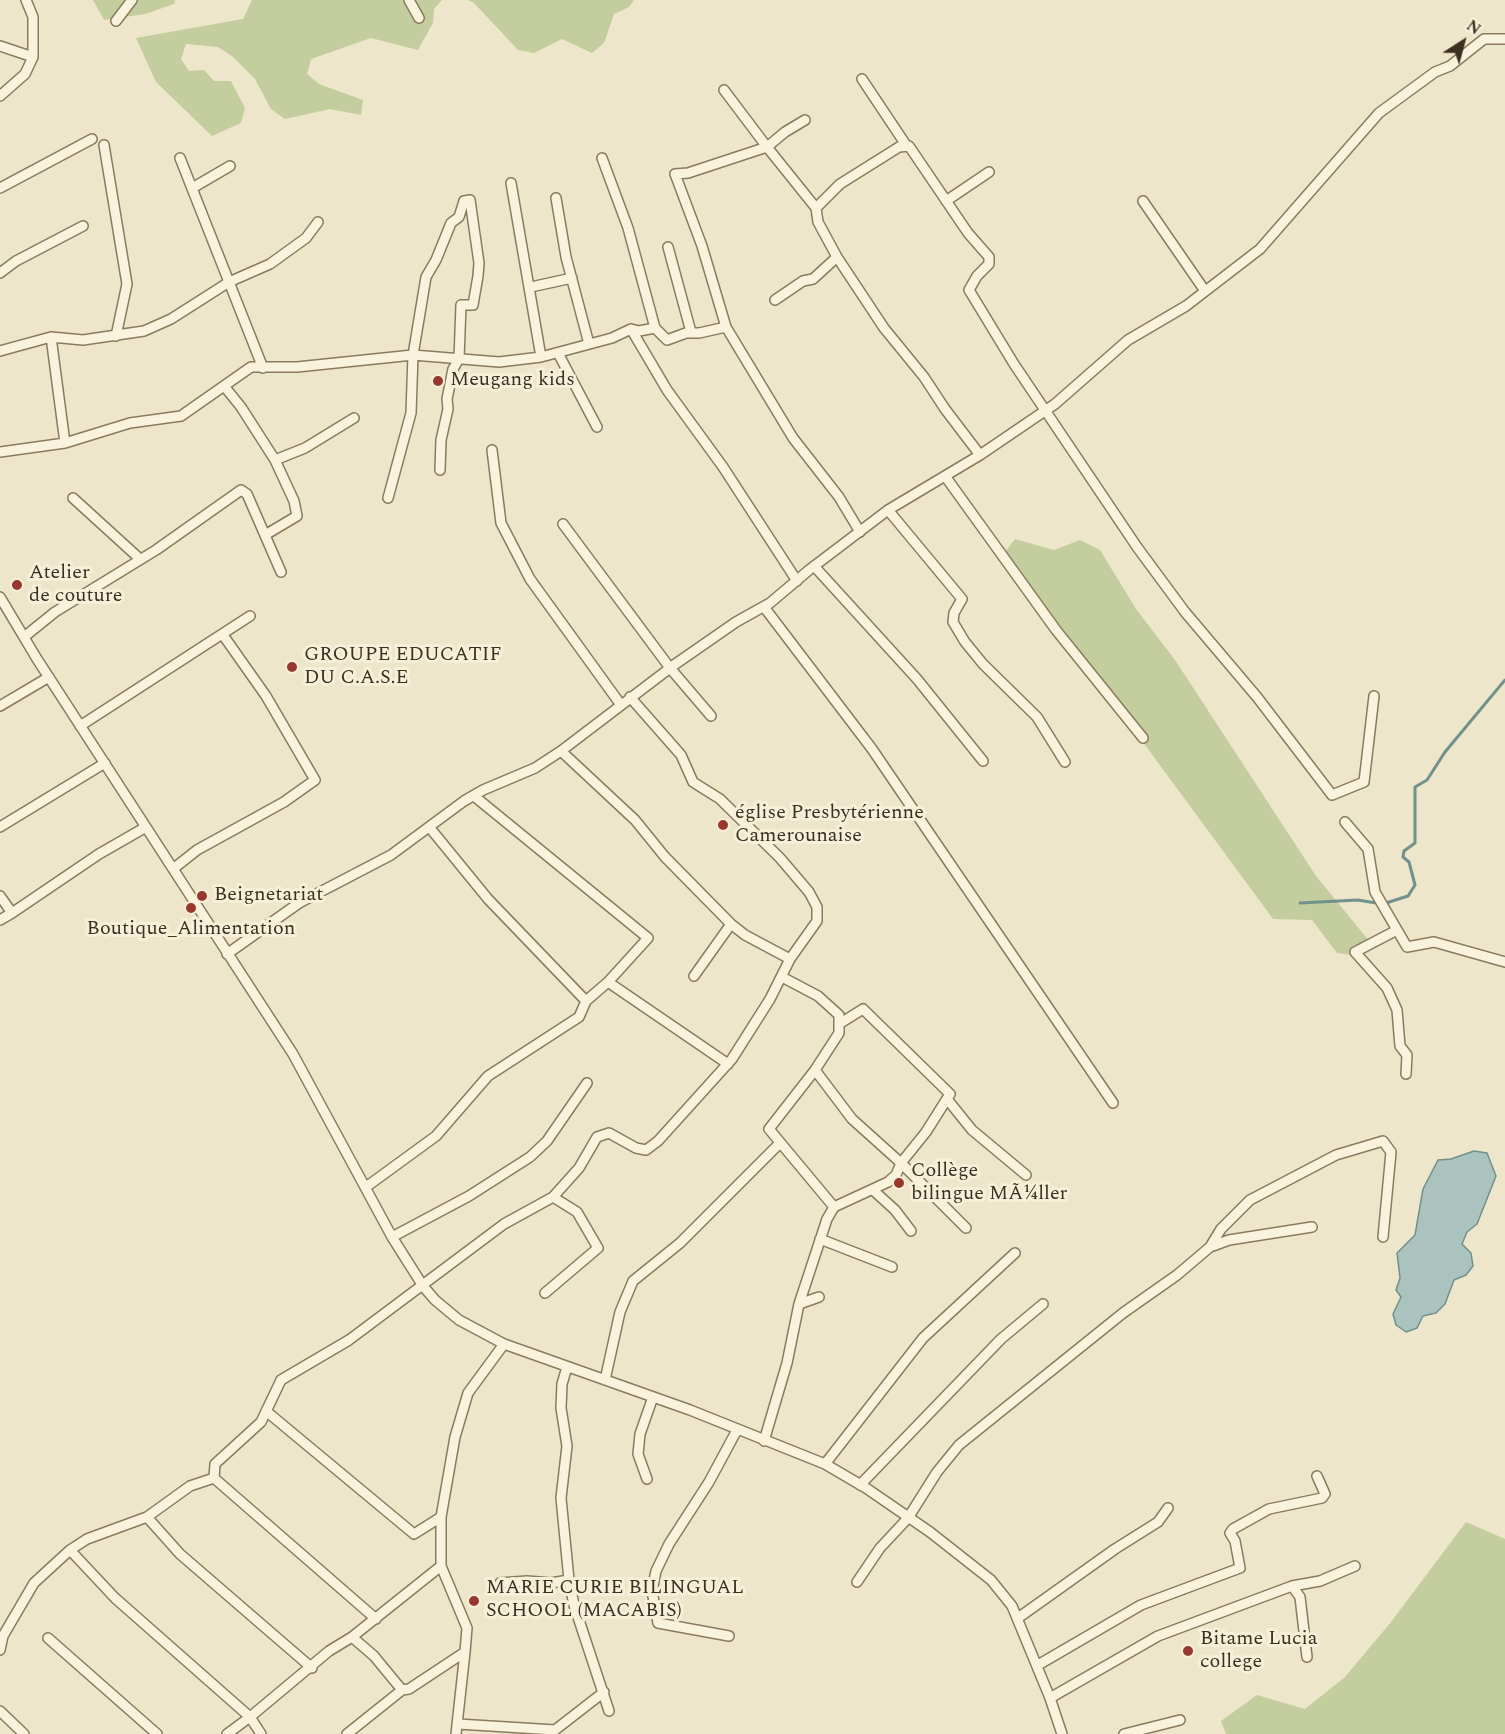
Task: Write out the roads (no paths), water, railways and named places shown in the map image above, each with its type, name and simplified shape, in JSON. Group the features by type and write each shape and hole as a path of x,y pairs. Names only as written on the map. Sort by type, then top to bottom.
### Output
{"street":[{"path":"0,96 25,74 33,57 33,17 26,0"},
{"path":"116,21 132,0"},
{"path":"409,0 419,18"},
{"path":"227,954 299,903 391,855 447,812 474,796 535,768 561,751 670,668 736,622 764,607 888,510 980,455 1045,411 1128,340 1205,291 1260,249 1379,113 1435,72 1450,66 1484,39 1505,39"},
{"path":"0,46 33,57"},
{"path":"862,79 906,145 989,257 989,264 969,285 972,299 1045,411 1178,602 1257,697 1332,795 1364,782 1374,696"},
{"path":"724,90 816,208 818,222 837,257 884,328 924,377 980,455"},
{"path":"805,120 785,132 767,147 688,173 675,174 702,246 726,327 794,438 839,497 860,532"},
{"path":"0,188 93,139"},
{"path":"104,145 127,285 116,336"},
{"path":"816,208 840,184 906,145"},
{"path":"180,158 194,187 263,368"},
{"path":"602,158 628,228 655,328 667,340 691,332 726,327"},
{"path":"194,187 230,166"},
{"path":"946,201 989,172"},
{"path":"511,183 531,287 541,357"},
{"path":"556,198 566,257 589,344"},
{"path":"388,498 411,413 413,355 427,275 436,260 451,223 459,217 464,201 470,200 479,263 473,305 462,305 459,359 453,369 447,399 448,409 441,440 440,470"},
{"path":"1143,201 1205,291"},
{"path":"0,351 51,337 83,340 144,331 161,324 229,282 270,264 306,238 318,222"},
{"path":"0,273 16,261 83,226"},
{"path":"668,247 691,332"},
{"path":"775,300 803,281 813,279 837,257"},
{"path":"531,287 572,279"},
{"path":"0,452 65,443 130,423 181,416 251,367 263,368 413,355 499,362 541,357 589,344 631,329 639,331 655,328"},
{"path":"631,329 667,390 723,467 797,581"},
{"path":"51,337 65,443"},
{"path":"558,352 597,427"},
{"path":"224,386 241,407 275,460 294,501 297,516 265,535"},
{"path":"275,460 305,448 354,418"},
{"path":"492,450 501,523 530,579 621,705"},
{"path":"945,476 1056,630 1143,738"},
{"path":"24,637 80,595 140,560 241,490 247,494 281,572"},
{"path":"73,498 140,560"},
{"path":"888,510 962,599 954,613 953,622 965,642 983,664 1037,717 1065,762"},
{"path":"563,524 670,668 711,716"},
{"path":"814,566 917,678 983,761"},
{"path":"0,597 80,726 293,1054 392,1237 423,1286 459,1320 504,1344 653,1397 825,1464 908,1518 991,1580 1004,1593 1018,1618 1038,1665 1062,1734"},
{"path":"764,607 872,749 1113,1103"},
{"path":"80,726 158,676 188,653 250,616"},
{"path":"172,869 197,850 284,802 315,780 266,696 223,634"},
{"path":"0,706 49,677"},
{"path":"214,1478 215,1464 261,1422 281,1380 349,1340 504,1224 553,1197 579,1168 597,1137 609,1133 636,1148 646,1150 658,1141 728,1064 782,977 790,959 817,921 817,907 809,892 780,858 720,799 693,782 681,755 630,697"},
{"path":"561,751 635,820 665,856 731,924 745,935 790,959"},
{"path":"0,827 105,763"},
{"path":"366,1187 436,1136 488,1076 579,1017 586,1001 608,982 648,938 474,796"},
{"path":"1345,822 1368,849 1375,892 1407,947 1434,942 1505,962"},
{"path":"0,920 99,854 146,827"},
{"path":"429,828 488,899 586,1001"},
{"path":"0,896 12,913"},
{"path":"694,976 731,924"},
{"path":"1397,930 1355,952 1388,988 1397,1010 1400,1046 1407,1055 1406,1074"},
{"path":"782,977 832,1006 839,1016 839,1033 815,1070 769,1129 779,1144 834,1207"},
{"path":"608,982 728,1064"},
{"path":"764,1441 790,1349 799,1304 820,1239 834,1207 873,1190 896,1175 901,1163 926,1132 950,1094 863,1009 839,1024"},
{"path":"815,1070 852,1119 901,1163 966,1228"},
{"path":"392,1237 437,1215 530,1156 547,1141 587,1083"},
{"path":"947,1099 972,1130 1026,1174"},
{"path":"1210,1247 1221,1229 1250,1200 1336,1155 1383,1141 1391,1152 1383,1237"},
{"path":"605,1380 620,1312 633,1281 680,1243 779,1144"},
{"path":"873,1190 895,1210 911,1231"},
{"path":"545,1293 598,1248 577,1212 553,1197"},
{"path":"857,1582 880,1548 908,1518 937,1472 959,1445 1210,1247 1229,1240 1312,1227"},
{"path":"820,1239 892,1267"},
{"path":"825,1464 923,1338 1015,1253"},
{"path":"799,1304 819,1297"},
{"path":"860,1485 1001,1339 1043,1304"},
{"path":"504,1344 468,1393 455,1437 441,1517 441,1566 467,1628 457,1729 555,1730 604,1692"},
{"path":"567,1367 562,1384 561,1408 567,1446 561,1497 569,1580 574,1605 609,1711"},
{"path":"647,1479 638,1454 640,1434 653,1397"},
{"path":"266,1411 414,1534 441,1517"},
{"path":"729,1635 658,1623 652,1591 656,1571 669,1544 709,1482 737,1430"},
{"path":"1038,1665 1141,1605 1240,1568 1235,1541 1230,1533 1233,1529 1269,1509 1322,1498 1325,1494 1317,1476"},
{"path":"0,1650 3,1636 34,1583 70,1550 87,1539 147,1517 190,1486 214,1478"},
{"path":"214,1478 376,1619"},
{"path":"1018,1618 1115,1549 1158,1522 1168,1508"},
{"path":"147,1517 180,1554 312,1668"},
{"path":"70,1550 115,1598 158,1638 250,1717 261,1734"},
{"path":"227,1734 312,1668 329,1651 376,1619 441,1566"},
{"path":"1050,1698 1158,1636 1292,1586 1320,1581 1355,1566"},
{"path":"500,1584 527,1581 551,1583 569,1580"},
{"path":"1292,1586 1300,1597 1307,1657"},
{"path":"352,1637 374,1656 402,1690"},
{"path":"48,1638 157,1734"},
{"path":"347,1734 402,1690 409,1689 465,1652"},
{"path":"0,1711 24,1734"},
{"path":"1124,1734 1180,1720"}],"water":[{"path":"1474,1151 1487,1153 1496,1176 1477,1224 1467,1232 1462,1244 1471,1253 1473,1266 1466,1275 1454,1280 1445,1304 1436,1313 1423,1316 1417,1328 1406,1332 1396,1325 1393,1314 1401,1297 1396,1290 1400,1278 1397,1253 1415,1235 1423,1189 1438,1160 1451,1159"}],"waterway":[{"path":"1386,903 1408,896 1415,885 1409,862 1403,857 1404,851 1415,843 1415,787 1427,780 1445,752 1505,680"},
{"path":"1300,903 1358,900 1376,903"}],"place":[{"name":"Meugang kids","path":"438,381"},
{"name":"Atelier de couture","path":"17,585"},
{"name":"GROUPE EDUCATIF DU C.A.S.E","path":"292,667"},
{"name":"église Presbytérienne Camerounaise","path":"723,825"},
{"name":"Beignetariat","path":"202,896"},
{"name":"Boutique_Alimentation","path":"191,908"},
{"name":"Collège bilingue MÃ¼ller","path":"899,1183"},
{"name":"MARIE CURIE BILINGUAL SCHOOL (MACABIS)","path":"474,1601"},
{"name":"Bitame Lucia college","path":"1188,1651"}]}
